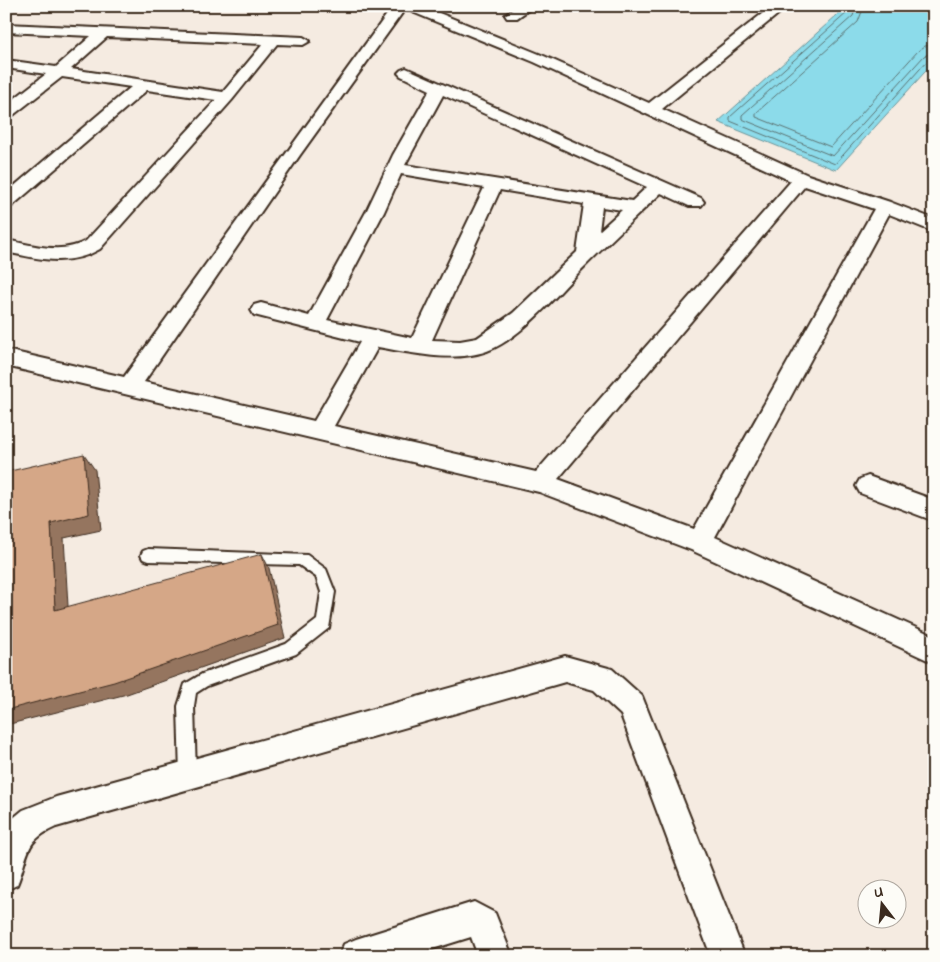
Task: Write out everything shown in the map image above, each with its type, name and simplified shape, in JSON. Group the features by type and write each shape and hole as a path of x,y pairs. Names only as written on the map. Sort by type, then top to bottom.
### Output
{"street":[{"path":"129,387 294,152 400,6"},
{"path":"409,6 540,59 802,179 884,206 934,226"},
{"path":"512,15 527,6"},
{"path":"652,109 780,6"},
{"path":"6,28 303,41"},
{"path":"6,41 22,28"},
{"path":"6,113 60,71 104,32"},
{"path":"6,246 59,256 87,250 227,97 273,40"},
{"path":"6,64 227,97"},
{"path":"406,73 695,202"},
{"path":"6,202 143,85"},
{"path":"315,323 375,212 395,168 439,88"},
{"path":"395,168 636,207"},
{"path":"541,483 802,179"},
{"path":"419,345 494,184"},
{"path":"261,310 374,338 463,349 483,345 497,336 659,186"},
{"path":"586,254 594,200"},
{"path":"700,542 884,206"},
{"path":"320,431 374,338"},
{"path":"6,358 541,483 700,542 934,650"},
{"path":"868,486 933,509"},
{"path":"6,874 16,836 34,821 56,812 565,669 602,679 632,706 728,956"},
{"path":"356,956 474,919 483,925 495,956"}],"lane":[{"path":"148,555 302,559 321,573 328,592 324,623 290,649 202,681 190,689 186,706 188,775"}],"water":[{"path":"847,6 934,6 934,62 836,170 718,122"}],"building":[{"path":"84,454 89,514 51,523 55,610 262,554 278,625 114,682 6,710 6,472"}]}
